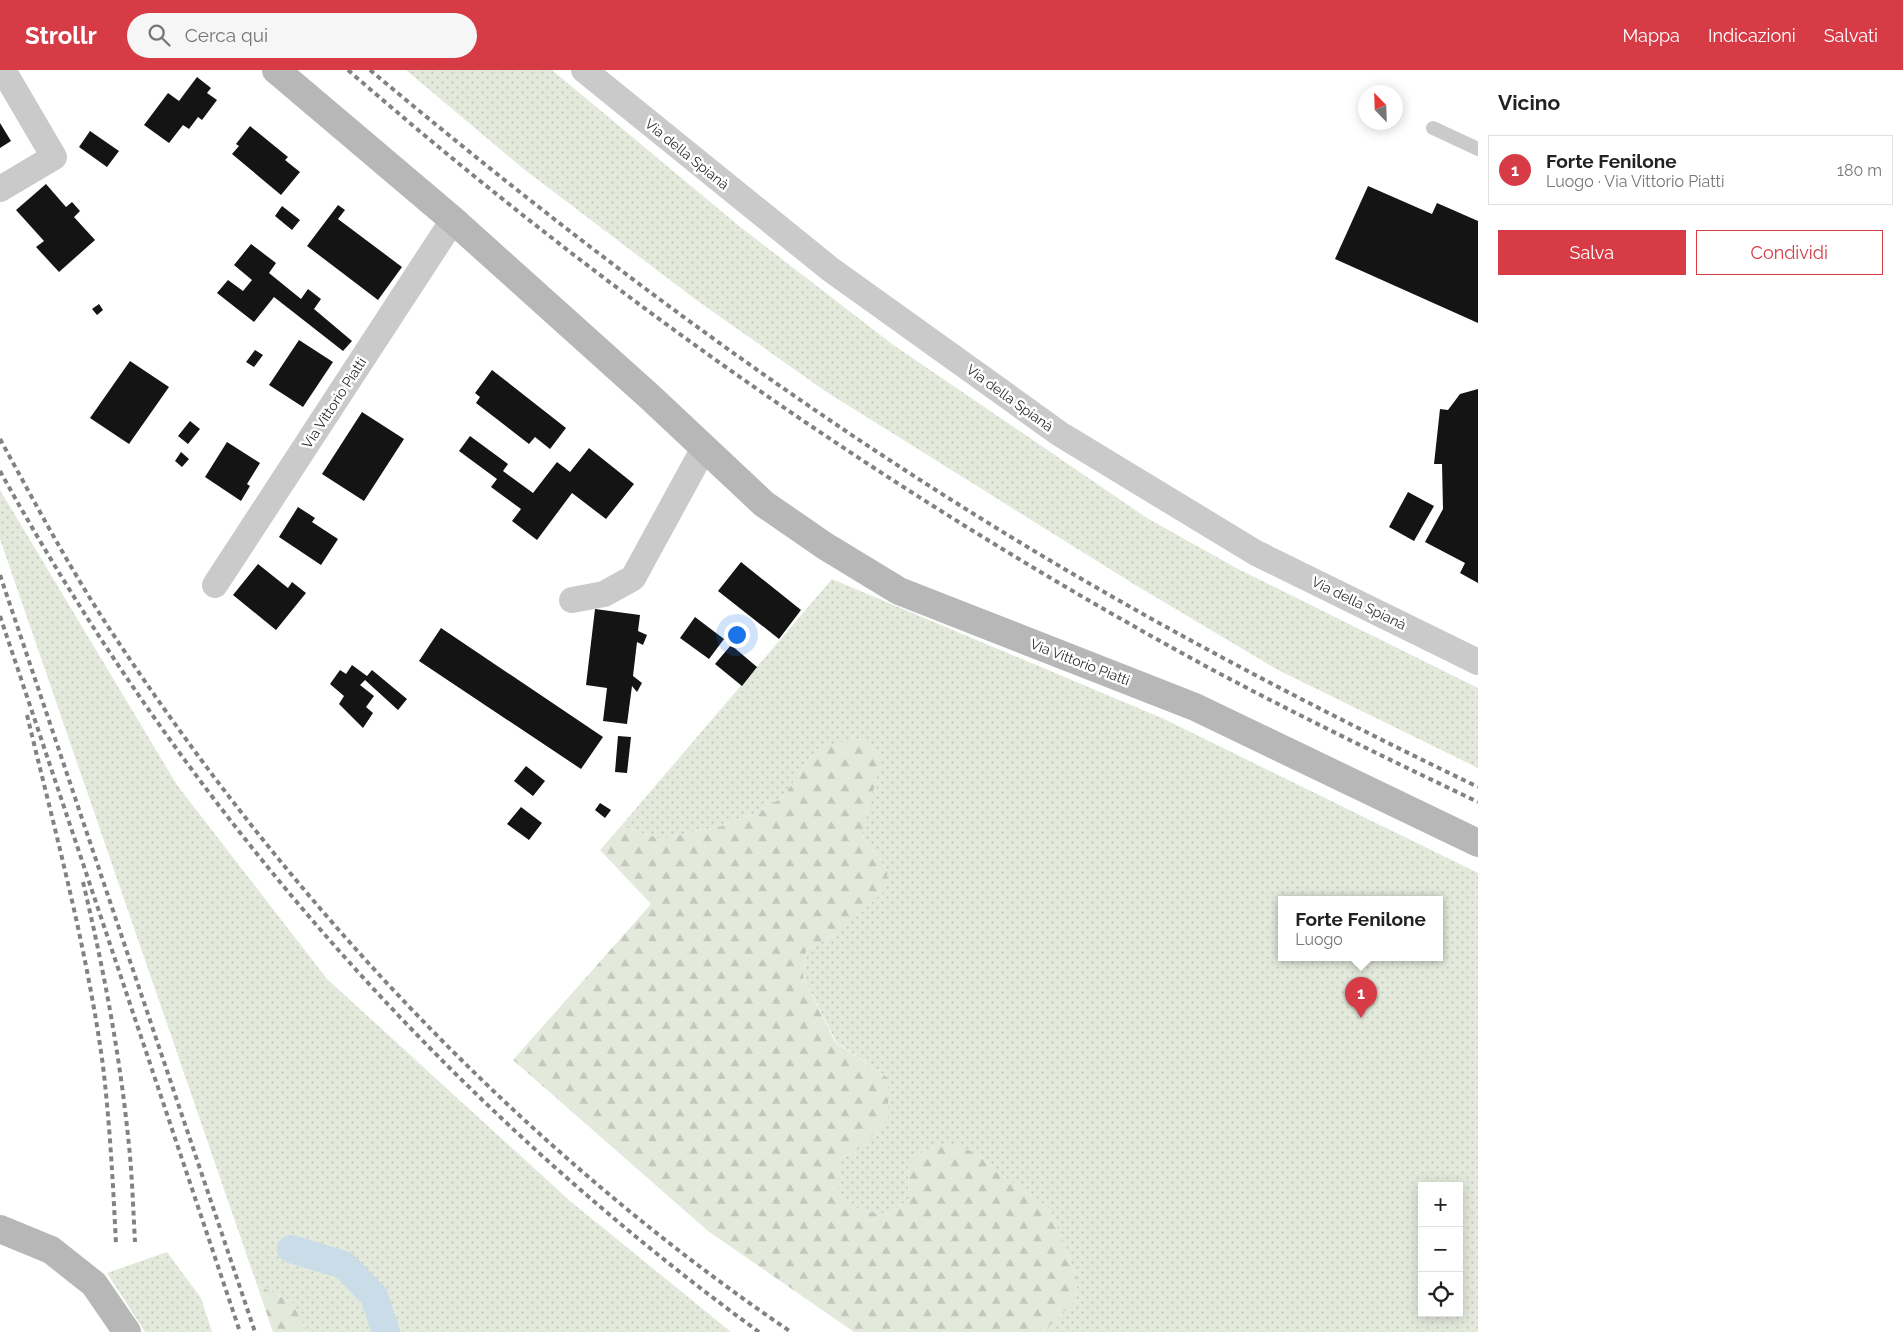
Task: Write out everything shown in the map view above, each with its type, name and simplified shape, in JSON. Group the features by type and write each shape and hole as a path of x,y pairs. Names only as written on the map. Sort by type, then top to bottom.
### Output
{"street":[{"path":"0,189 54,157 3,70"},
{"name":"Via Vittorio Piatti","path":"276,70 453,220 764,504 825,546 899,590 1195,706 1478,843"},
{"name":"Via della Spianà","path":"584,70 830,269 1060,434 1256,553 1478,662"},
{"name":"Via Vittorio Piatti","path":"215,585 453,220"},
{"path":"572,600 604,594 633,578 704,448"},
{"path":"0,1229 51,1250 94,1284 128,1332"}],"lane":[{"path":"1433,128 1478,149"}],"green space":[{"path":"406,70 552,70 739,226 892,344 1147,518 1238,569 1478,688 1478,768 1278,670 1137,586 825,391 695,299 525,170"},
{"path":"0,490 177,785 327,979 570,1201 731,1332 307,1332 292,1302 257,1285 0,539"},
{"path":"832,579 1164,719 1478,873 1478,1332 1043,1332 1076,1300 1077,1278 1050,1209 998,1173 979,1155 908,1166 909,1199 889,1214 860,1211 837,1190 839,1158 856,1152 888,1078 836,1042 803,977 806,950 839,933 888,871 862,836 866,812 815,752 783,797 760,811 722,826 661,839 621,826"},
{"path":"866,739 882,756 862,836 888,871 884,891 839,933 806,950 803,977 835,1042 888,1078 888,1120 855,1152 839,1158 838,1190 860,1211 889,1214 909,1199 908,1166 923,1151 940,1144 959,1146 979,1155 998,1173 1050,1209 1077,1278 1076,1300 1043,1332 854,1332 708,1231 513,1060 651,904 600,850 621,826 661,839 722,826 760,811 783,797 815,752 837,743"},
{"path":"167,1252 201,1298 212,1332 145,1332 107,1273"},
{"path":"257,1285 292,1302 307,1332 273,1332"}],"building":[{"path":"197,77 211,88 207,93 217,100 202,120 198,117 189,129 183,125 169,143 144,125 168,93 179,101"},
{"path":"0,123 11,141 0,148"},
{"path":"250,126 288,157 285,160 300,172 281,195 232,154 239,146 236,144"},
{"path":"90,131 119,151 107,167 79,147"},
{"path":"46,184 66,207 72,202 80,211 74,217 95,240 59,272 36,247 44,241 16,210"},
{"path":"1368,186 1432,214 1437,203 1478,221 1478,323 1335,259"},
{"path":"338,205 345,210 338,219 402,267 378,300 307,246"},
{"path":"282,206 300,220 292,230 275,216"},
{"path":"251,244 276,263 269,273 301,299 308,289 321,299 314,309 352,341 343,351 274,297 254,322 217,293 228,280 243,291 252,280 234,265"},
{"path":"99,304 103,310 97,315 92,309"},
{"path":"299,340 333,362 303,407 269,385"},
{"path":"255,350 263,355 254,367 246,362"},
{"path":"130,361 169,387 129,444 90,418"},
{"path":"492,370 566,428 550,449 535,437 529,444 476,403 480,397 475,393"},
{"path":"1478,389 1478,583 1460,573 1465,563 1425,542 1443,509 1442,464 1434,464 1440,409 1448,410 1460,394"},
{"path":"362,412 404,439 364,501 322,474"},
{"path":"190,421 200,429 188,444 178,436"},
{"path":"470,436 508,464 503,471 533,493 557,462 570,472 589,448 634,484 606,519 572,493 537,540 512,521 521,509 491,487 497,479 459,451"},
{"path":"227,442 260,463 247,484 250,486 241,501 205,477"},
{"path":"181,452 189,459 182,467 175,461"},
{"path":"1408,492 1434,506 1414,541 1389,527"},
{"path":"298,507 315,518 312,522 338,539 321,565 279,537"},
{"path":"741,562 801,610 779,639 718,591"},
{"path":"258,564 288,588 292,582 306,593 276,630 233,595"},
{"path":"595,609 640,615 638,631 647,635 643,645 637,642 633,676 642,683 637,692 632,686 627,724 603,721 607,688 586,685"},
{"path":"695,617 724,639 709,659 680,638"},
{"path":"441,628 603,737 581,769 419,661"},
{"path":"731,645 757,667 742,686 715,664"},
{"path":"352,665 367,676 372,670 407,699 398,710 365,680 360,685 374,696 366,707 373,713 363,728 339,704 344,696 330,684 340,670 346,674"},
{"path":"618,736 631,737 627,773 615,772"},
{"path":"526,766 545,781 533,796 514,781"},
{"path":"600,803 611,810 605,818 595,810"},
{"path":"521,807 542,823 529,840 507,824"}],"waterway":[{"path":"291,1249 344,1265 374,1296 386,1332"}],"railway":[{"path":"348,70 448,155 656,317 872,467 1096,605 1211,669 1310,720 1478,802"},
{"path":"370,70 514,188 662,301 737,356 891,461 1031,549 1156,621 1348,723 1478,787"},
{"path":"0,439 66,558 109,628 179,729 253,828 332,922 416,1013 503,1100 595,1182 691,1260 791,1332"},
{"path":"0,471 73,596 153,716 240,832 332,943 431,1049 535,1149 644,1243 759,1332"},
{"path":"0,575 255,1332"},
{"path":"0,616 240,1332"},
{"path":"27,715 70,890 96,1022 108,1110 116,1244"},
{"path":"83,882 104,977 120,1072 129,1149 135,1242"}],"place":[{"name":"Forte Fenilone","path":"1361,1018"}]}
